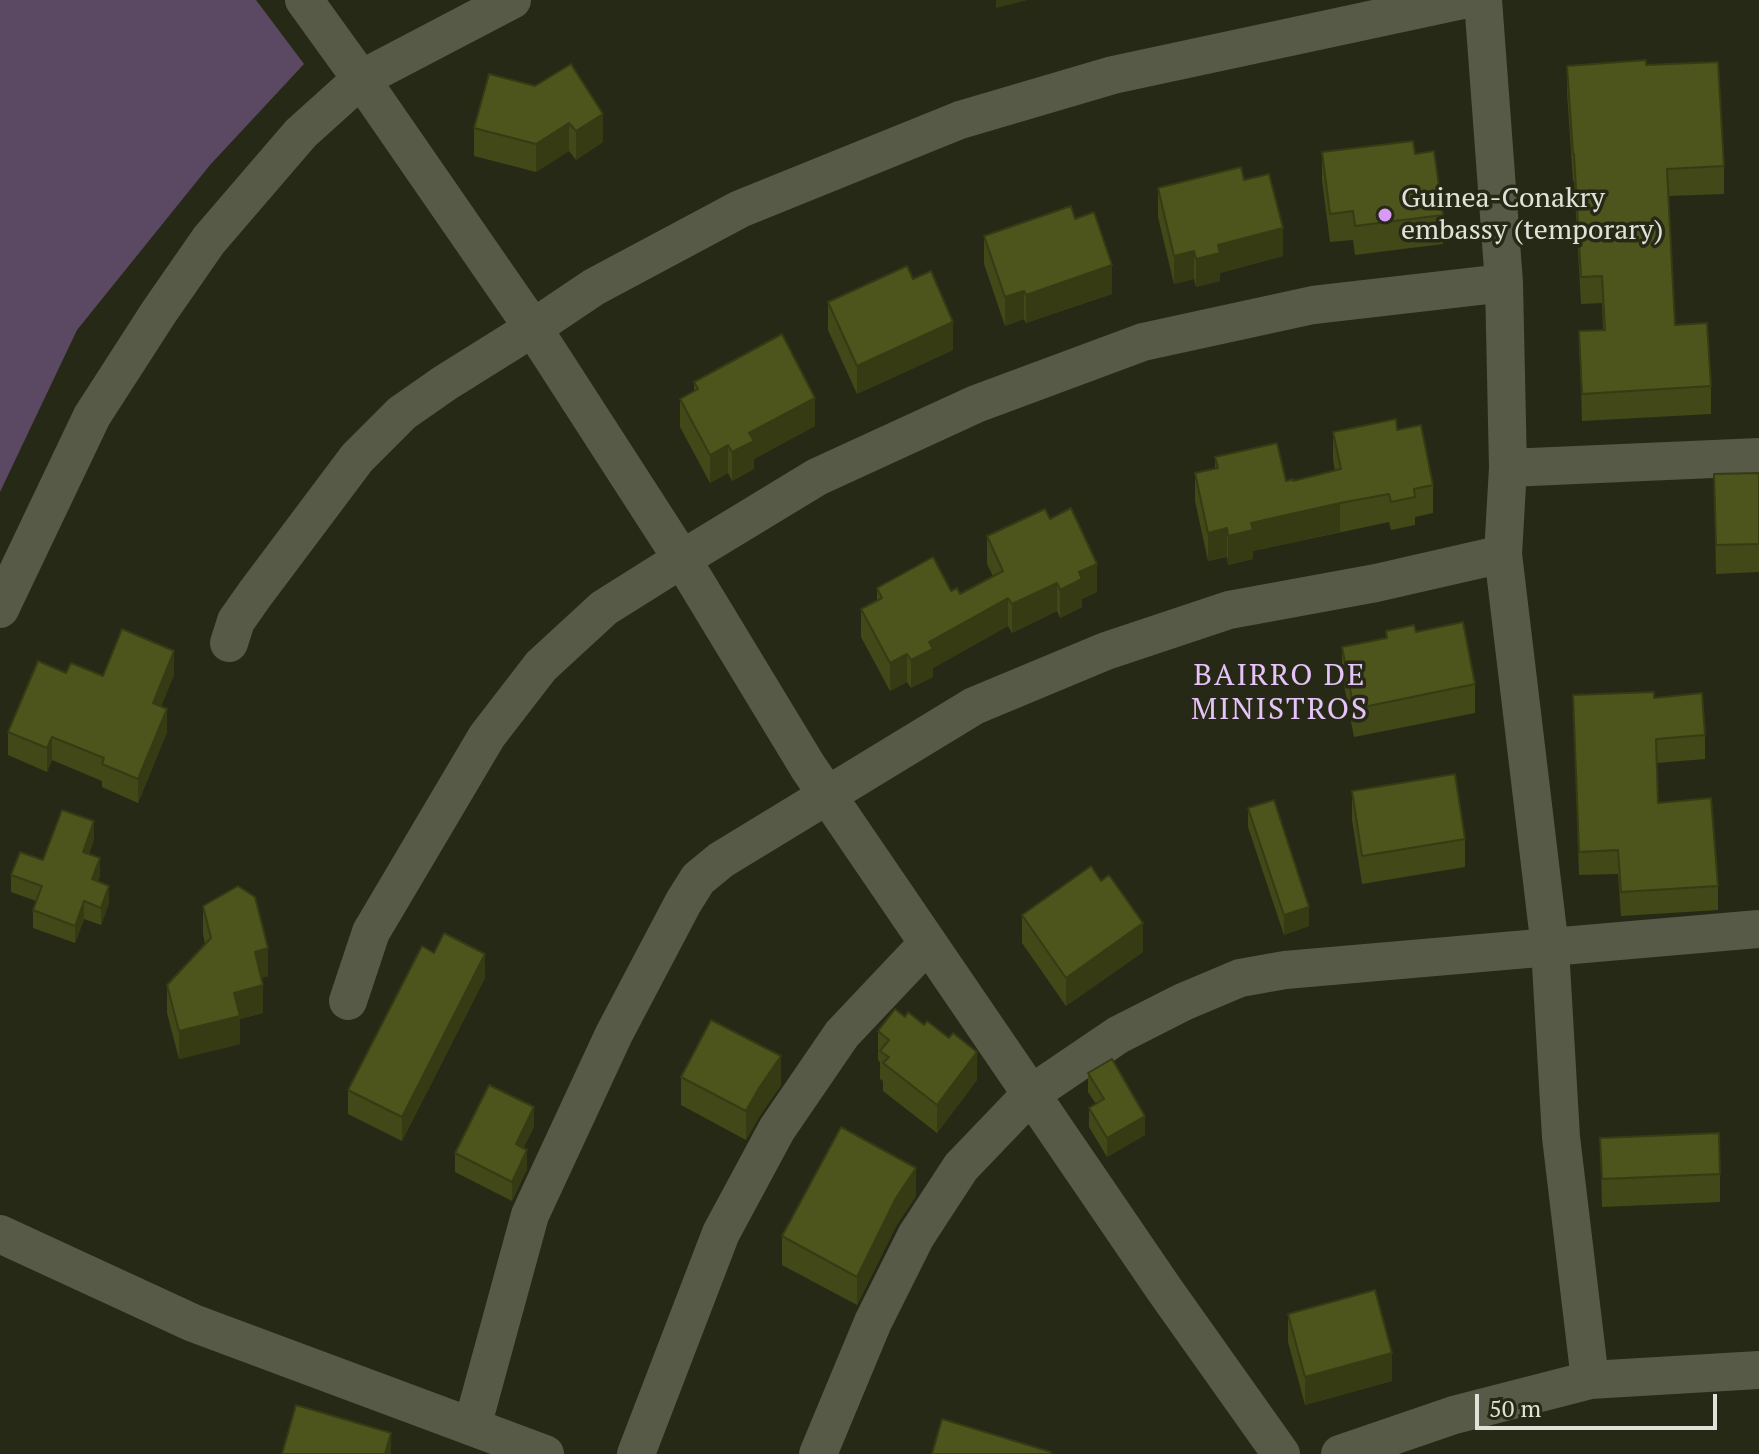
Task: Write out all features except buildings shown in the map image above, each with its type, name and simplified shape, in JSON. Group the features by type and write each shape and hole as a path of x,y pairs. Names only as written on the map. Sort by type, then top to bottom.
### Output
{"street":[{"path":"304,0 533,328 682,559 808,767 1155,1276 1281,1454"},
{"path":"0,609 92,416 209,240 301,133 361,79 512,0"},
{"path":"229,643 236,621 357,458 402,413 594,287 740,209 960,120 1113,75 1463,0"},
{"path":"1483,0 1504,283 1508,468 1503,554 1550,948 1561,1137 1590,1380"},
{"path":"348,1001 371,932 487,736 541,666 583,627 604,608 682,559 817,477 976,404 1143,342 1313,305 1504,283"},
{"path":"1508,468 1759,457"},
{"path":"472,1427 530,1215 614,1034 698,879 721,860 974,706 1106,651 1229,610 1376,583 1503,554"},
{"path":"818,1454 873,1322 916,1236 961,1167 1031,1094 1118,1035 1240,978 1285,970 1759,929"},
{"path":"636,1454 721,1233 777,1129 842,1034 928,943"},
{"path":"0,1234 193,1323 545,1454"},
{"path":"1340,1454 1454,1415 1590,1380 1759,1370"}],"shaded area":[{"path":"0,0 256,0 304,64 210,165 77,330 0,492"}],"place":[{"name":"Guinea-Conakry embassy (temporary)","path":"1385,215"}],"district":[{"name":"BAIRRO DE MINISTROS","path":"1280,693"}]}
